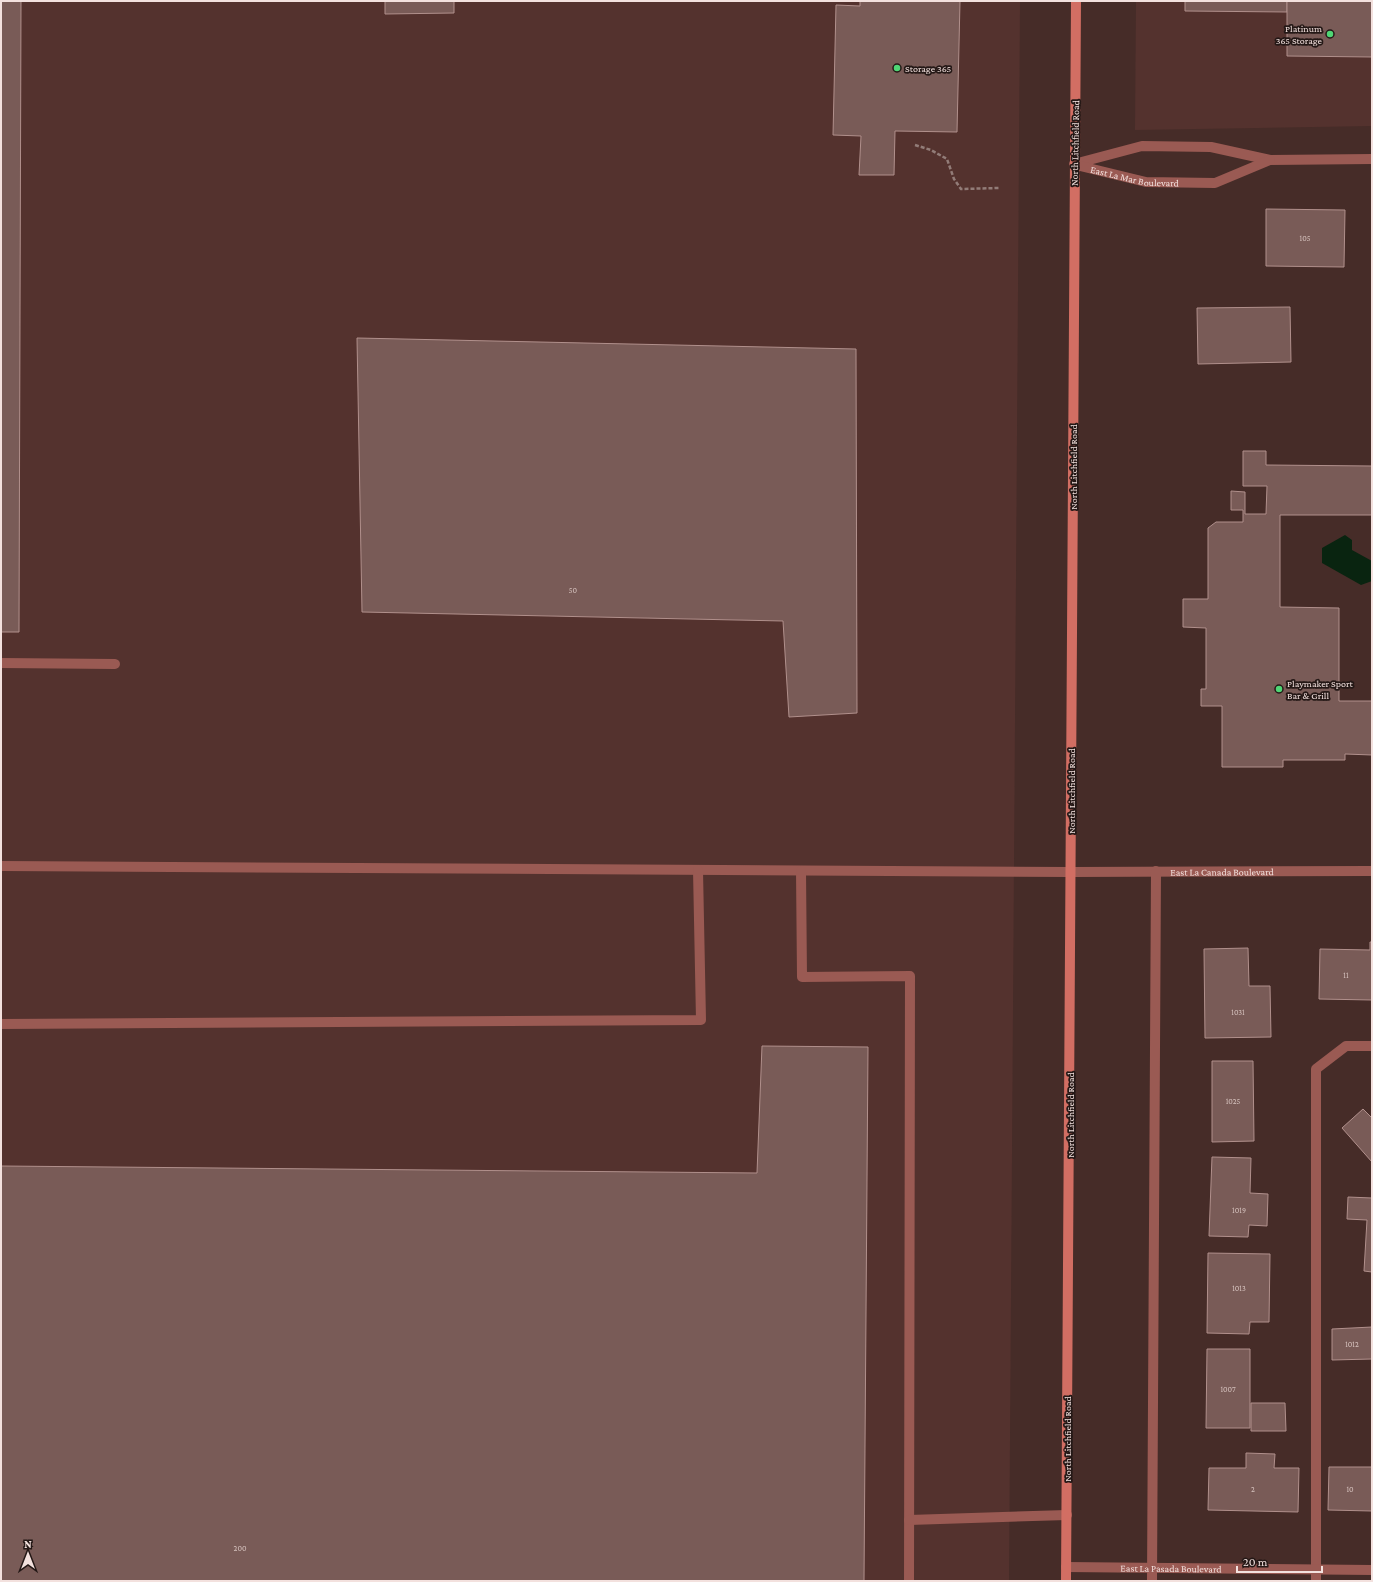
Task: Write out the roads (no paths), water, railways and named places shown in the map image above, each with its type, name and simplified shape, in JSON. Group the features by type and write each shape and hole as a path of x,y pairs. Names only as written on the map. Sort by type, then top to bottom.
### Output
{"main road":[{"name":"North Litchfield Road","path":"1066,1581 1076,1"}],"street":[{"name":"East La Mar Boulevard","path":"1074,164 1142,146 1211,147 1270,160 1372,159"},
{"name":"East La Mar Boulevard","path":"1074,164 1146,182 1215,183 1270,160"},
{"path":"1,663 115,664"},
{"name":"East La Canada Boulevard","path":"1,866 1071,872 1372,871"},
{"path":"1,1024 701,1020 698,870"},
{"path":"801,871 802,977 910,976 909,1581"},
{"path":"1152,1581 1156,871"},
{"path":"1316,1581 1316,1069 1346,1046 1372,1046"},
{"path":"909,1520 1067,1515"},
{"name":"East La Pasada Boulevard","path":"1066,1567 1372,1570"}],"place":[{"name":"Platinum 365 Storage","path":"1330,34"},
{"name":"Storage 365","path":"897,68"},
{"name":"Playmaker Sport Bar & Grill","path":"1279,689"}]}
